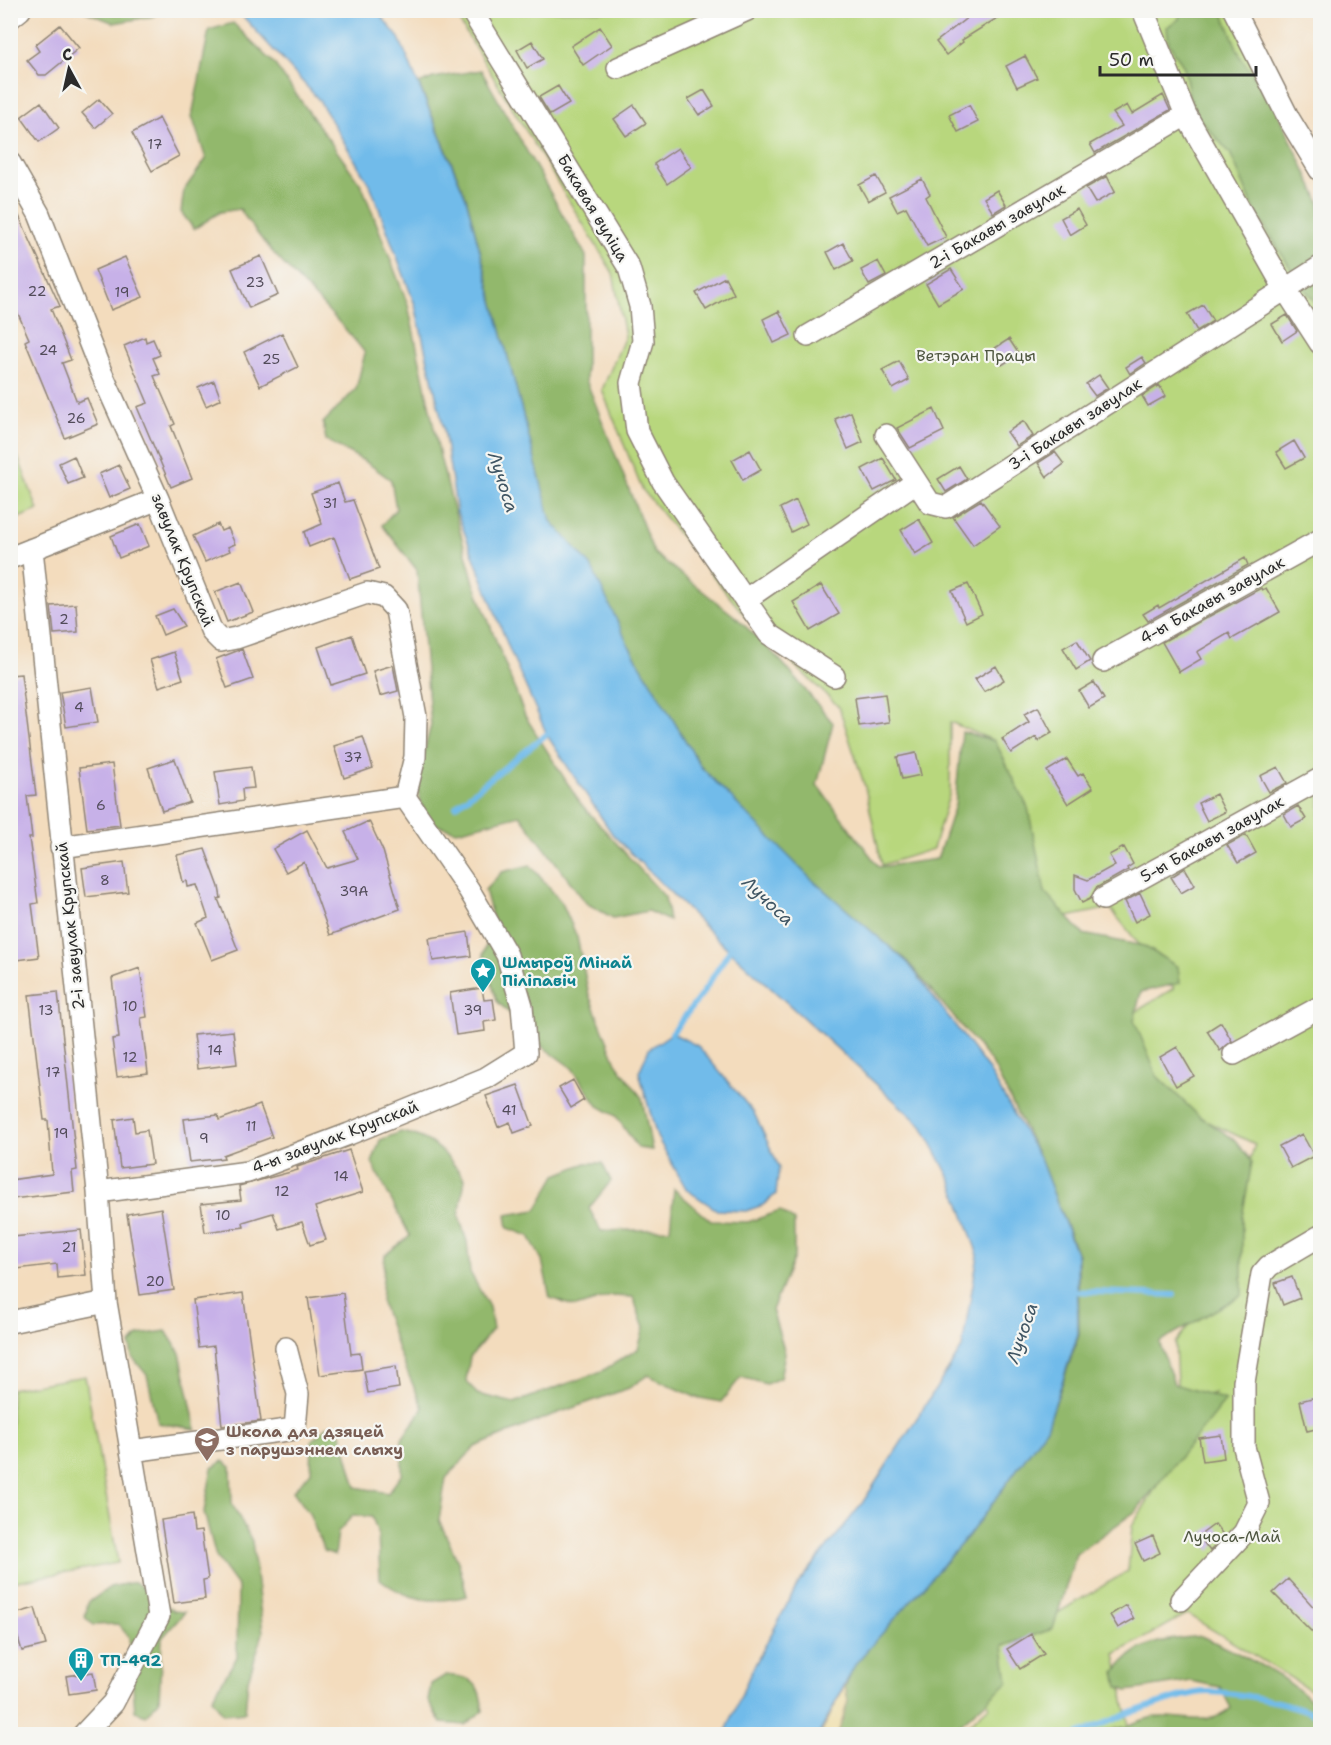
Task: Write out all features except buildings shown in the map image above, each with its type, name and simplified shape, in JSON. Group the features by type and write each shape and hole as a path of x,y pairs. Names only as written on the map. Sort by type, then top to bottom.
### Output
{"street":[{"path":"10,18 20,10"},
{"name":"Бакавая вуліца","path":"471,10 628,268 640,306 643,341 631,383 637,431 663,482 769,634 834,676"},
{"path":"618,69 747,10"},
{"path":"1143,10 1186,115 1285,289 1320,343"},
{"path":"1234,10 1289,119 1320,170"},
{"name":"2-і Бакавы завулак","path":"808,336 1186,115"},
{"name":"завулак Крупскай","path":"10,163 39,214 101,372 158,499 212,632 221,641 236,638 367,593 384,597 396,610 416,717 415,757 405,797"},
{"name":"3-і Бакавы завулак","path":"886,435 930,503 946,507 1320,267"},
{"path":"746,600 916,482"},
{"path":"10,558 158,499"},
{"name":"4-ы Бакавы завулак","path":"1103,661 1320,540"},
{"name":"2-і завулак Крупскай","path":"32,549 98,1192 106,1302 159,1616 113,1703 84,1734"},
{"name":"5-ы Бакавы завулак","path":"1103,899 1320,779"},
{"path":"62,847 405,797"},
{"name":"4-ы завулак Крупскай","path":"98,1192 248,1172 486,1078 526,1053 522,1006 507,955 469,890 405,797"},
{"path":"1234,1054 1320,1007"},
{"path":"1181,1600 1244,1533 1259,1503 1244,1447 1244,1382 1262,1274 1269,1266 1320,1236"},
{"path":"10,1322 106,1302"},
{"path":"131,1451 295,1429 298,1394 286,1348"}],"green space":[{"path":"84,11 158,11 155,16 114,23"},
{"name":"Ветэран Працы","path":"453,11 1231,11 1320,230 1320,1696 1187,1614 1115,1654 1129,1726 1094,1733 1098,1734 958,1734 989,1706 972,1664 1128,1571 1132,1526 1214,1393 1178,1406 1175,1343 1233,1268 1236,1204 1255,1144 1174,1106 1121,1021 1174,988 1110,908 1048,921 1027,808 995,741 950,722 950,792 933,849 882,865 865,787 839,707 755,628 642,489 602,390 625,336 613,273"},
{"path":"1180,11 1222,11 1241,58 1273,101 1320,203 1320,308 1299,282 1255,211 1230,153 1192,111 1184,67 1169,44 1167,27 1179,19"},
{"path":"233,23 273,62 362,186 408,305 441,461 474,583 525,716 580,803 665,897 669,921 648,911 613,918 586,903 520,815 457,831 426,822 416,784 431,725 417,570 382,525 396,509 391,480 366,462 326,440 323,423 356,389 365,353 268,247 240,209 220,212 194,229 181,212 184,190 206,159 192,116 209,30"},
{"path":"481,70 586,256 586,380 654,553 737,618 781,661 833,723 817,785 879,867 937,859 955,805 962,732 995,741 1028,808 1045,892 1083,934 1144,946 1178,967 1180,983 1141,992 1134,1020 1157,1076 1199,1116 1235,1140 1252,1162 1242,1217 1242,1295 1159,1342 1174,1384 1226,1400 1136,1511 1076,1554 1053,1629 1003,1646 1008,1682 949,1734 826,1734 855,1663 969,1535 1047,1428 1079,1335 1078,1255 1040,1159 992,1063 908,962 806,876 702,768 551,522 466,197 419,84 433,78"},
{"path":"11,439 38,510 10,521"},
{"path":"530,865 562,903 577,937 589,995 616,1063 642,1098 652,1150 638,1148 616,1116 598,1106 572,1068 543,1047 497,1001 483,954 494,923 485,890 502,872"},
{"path":"401,1132 423,1138 438,1148 465,1179 459,1216 467,1242 470,1272 489,1307 493,1329 470,1357 466,1380 477,1394 514,1403 602,1371 638,1349 644,1328 633,1297 611,1296 576,1307 550,1298 542,1260 529,1236 508,1228 506,1215 536,1210 556,1175 586,1163 602,1163 611,1181 589,1208 601,1231 670,1229 674,1189 711,1221 748,1222 780,1211 794,1221 794,1257 772,1310 785,1353 780,1378 766,1384 741,1377 721,1402 695,1397 648,1375 629,1388 547,1417 475,1447 446,1478 439,1520 459,1564 467,1596 443,1600 411,1596 380,1579 378,1533 372,1517 353,1515 338,1532 335,1555 324,1551 309,1513 293,1491 311,1472 312,1440 328,1426 340,1430 356,1487 388,1493 402,1474 402,1439 423,1408 400,1355 381,1301 385,1255 410,1236 372,1163 380,1140"},
{"path":"166,1331 180,1353 196,1429 158,1423 147,1375 132,1357 130,1345 139,1335"},
{"path":"85,1376 118,1563 11,1582 11,1389"},
{"path":"223,1461 231,1467 232,1504 252,1541 263,1633 248,1680 245,1712 223,1714 212,1698 237,1657 238,1587 216,1557 204,1512 212,1468"},
{"path":"135,1582 174,1611 185,1612 162,1638 159,1701 146,1715 135,1711 129,1637 118,1624 93,1625 85,1617 88,1603 110,1587"},
{"path":"1201,1636 1268,1669 1302,1693 1314,1704 1320,1716 1320,1734 1107,1734 1150,1718 1212,1718 1231,1708 1220,1687 1191,1681 1127,1691 1118,1687 1115,1672 1133,1653 1164,1641"},
{"path":"446,1675 469,1680 474,1683 480,1694 483,1711 465,1725 441,1723 428,1701 431,1684"}],"sand":[{"path":"845,1685 848,1701 838,1734 821,1734"}],"water":[{"name":"Лучоса","path":"238,11 377,11 399,38 466,198 551,521 591,566 628,644 701,767 809,877 908,963 988,1069 1041,1161 1077,1255 1078,1334 1047,1428 969,1535 856,1663 819,1734 725,1734 750,1674 798,1584 861,1505 962,1348 978,1255 952,1182 922,1126 716,938 613,835 548,737 510,651 457,513 444,430 415,305 371,187 319,100"},
{"path":"672,1033 698,1046 754,1113 779,1167 776,1194 763,1205 746,1211 717,1210 687,1190 657,1137 639,1072 649,1049"}],"waterway":[{"path":"456,806 552,730"},
{"path":"672,1033 702,994 733,945"},
{"path":"1070,1291 1174,1295"},
{"path":"1079,1734 1167,1700 1207,1692 1278,1702 1320,1717"}],"place":[{"name":"Шмыроў Мінай Піліпавіч","path":"483,994"},
{"name":"Школа для дзяцей з парушэннем слыху","path":"207,1463"},
{"name":"ТП-492","path":"81,1683"}],"park label":[{"name":"Лучоса-Май","path":"1232,1536"}]}
